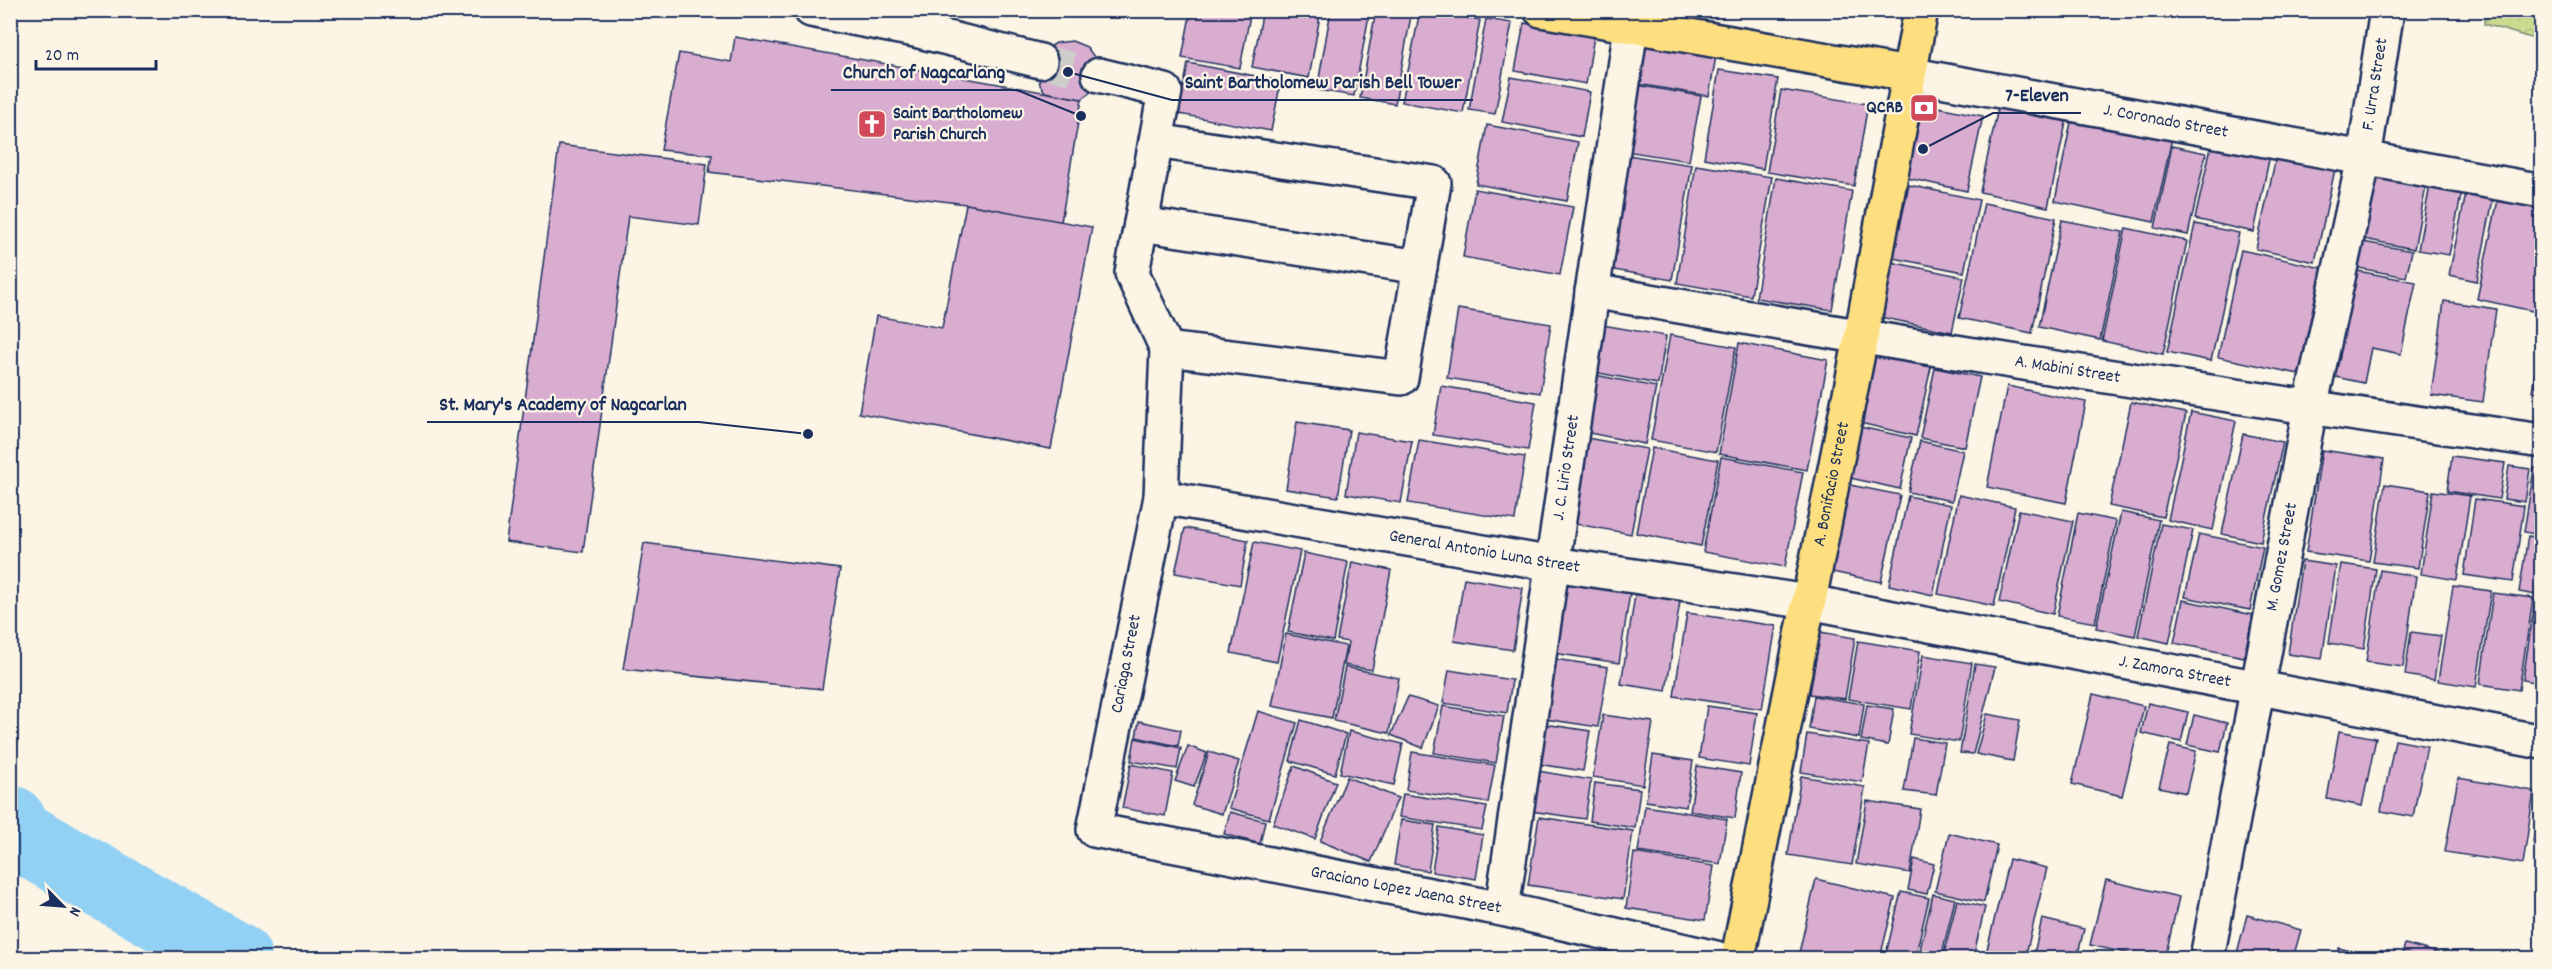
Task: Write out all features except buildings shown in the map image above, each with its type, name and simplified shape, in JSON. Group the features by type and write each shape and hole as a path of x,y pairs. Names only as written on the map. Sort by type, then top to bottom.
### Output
{"main road":[{"name":"J. Coronado Street","path":"1541,10 1908,75"},
{"name":"A. Bonifacio Street","path":"1738,958 1861,338 1921,10"}],"street":[{"path":"811,10 917,20 1040,61"},
{"name":"F. Urra Street","path":"2364,158 2387,10"},
{"name":"J. C. Lirio Street","path":"1502,909 1631,27"},
{"path":"1099,75 1165,91 1132,273 1167,349 1401,378 1434,183 1156,141"},
{"name":"J. Coronado Street","path":"1908,75 2541,191"},
{"name":"M. Gomez Street","path":"2207,958 2260,688 2310,408 2364,158"},
{"path":"1141,224 1420,267"},
{"name":"A. Mabini Street","path":"1592,291 1861,338 2310,408 2541,441"},
{"name":"Cariaga Street","path":"1094,830 1161,497 1167,349"},
{"name":"General Antonio Luna Street","path":"1161,497 1553,564 1809,602"},
{"name":"J. Zamora Street","path":"1809,602 2541,742"},
{"name":"Graciano Lopez Jaena Street","path":"1094,830 1502,909 1716,958"}],"green space":[{"path":"2485,11 2541,11 2541,41 2484,24"}],"waterway":[{"path":"10,821 20,836 236,958"}],"tunnel":[{"path":"1040,61 1099,75"}],"place":[{"name":"Saint Bartholomew Parish Bell Tower","path":"1068,72"},
{"name":"QCRB","path":"1924,108"},
{"name":"Church of Nagcarlang","path":"1081,116"},
{"name":"Saint Bartholomew Parish Church","path":"872,124"},
{"name":"7-Eleven","path":"1923,149"},
{"name":"St. Mary's Academy of Nagcarlan","path":"808,434"}]}
